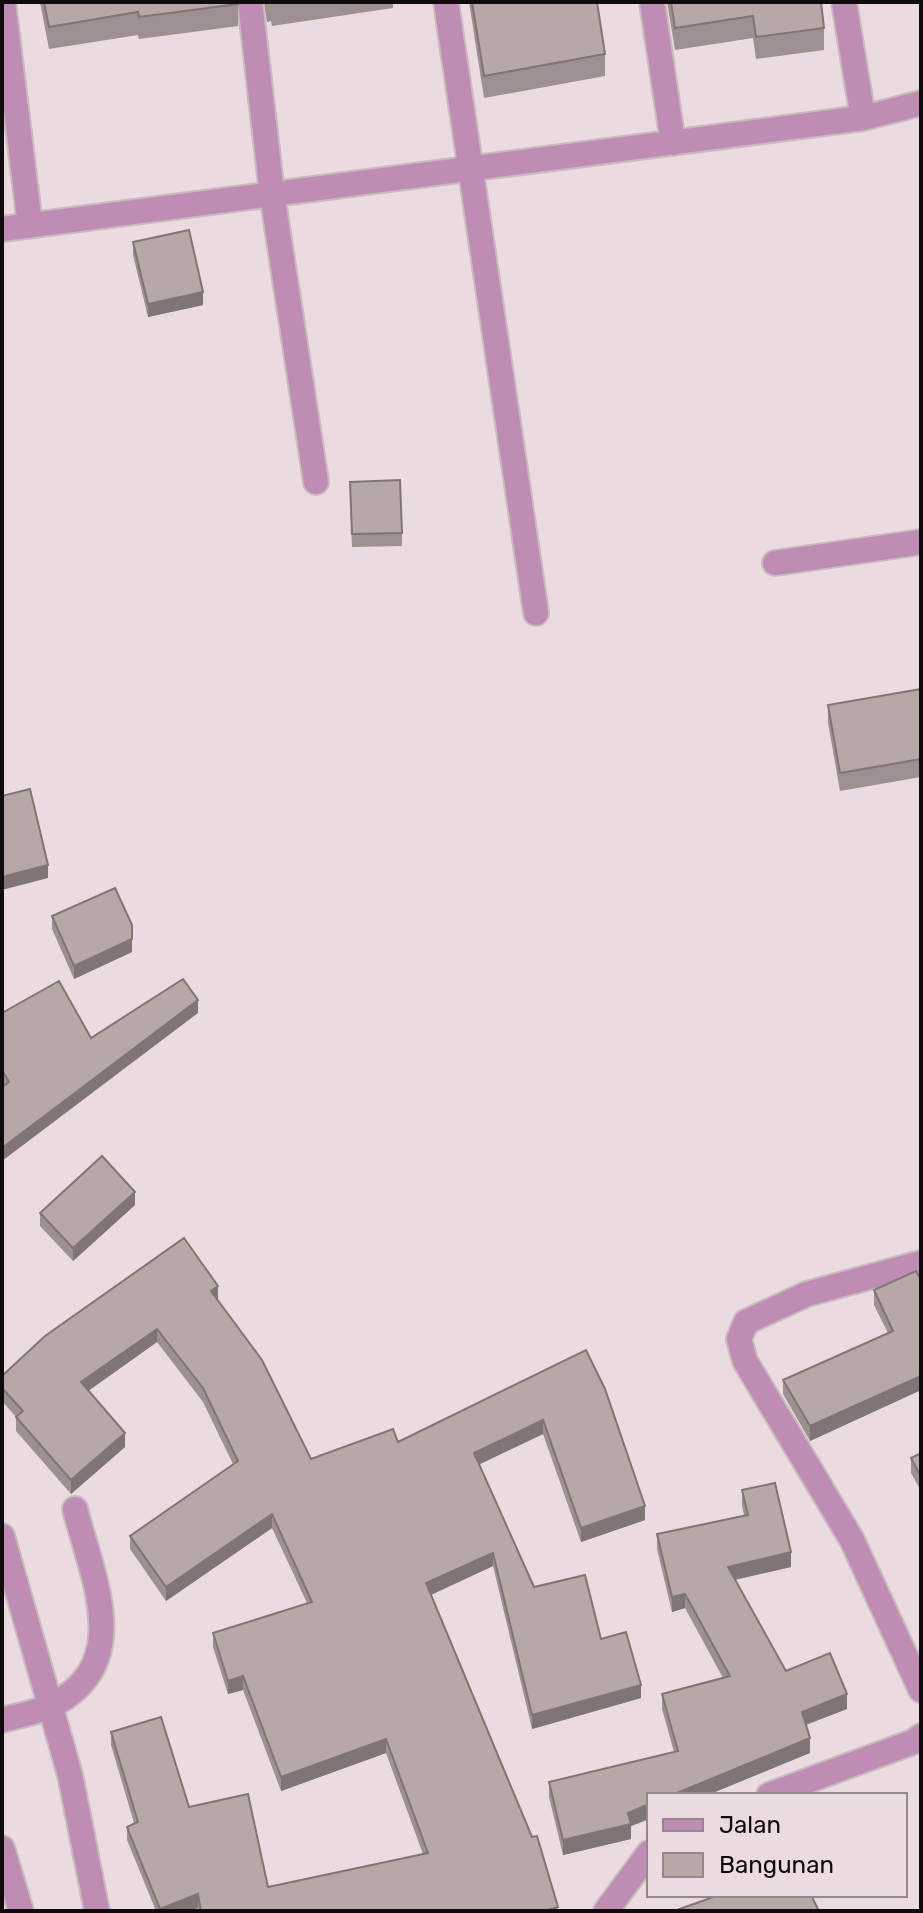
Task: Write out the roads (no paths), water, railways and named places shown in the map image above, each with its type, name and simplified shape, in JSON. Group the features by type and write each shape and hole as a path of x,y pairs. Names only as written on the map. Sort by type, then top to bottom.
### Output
{"street":[{"path":"3,2 30,225"},
{"path":"250,2 272,194 316,482"},
{"path":"446,2 536,613"},
{"path":"652,2 673,143"},
{"path":"844,2 863,118"},
{"path":"2,229 863,118 921,103"},
{"path":"775,563 921,542"},
{"path":"921,1263 807,1294 746,1322 739,1339 745,1361 852,1540 921,1690"},
{"path":"2,1720 50,1706 82,1683 101,1653 101,1602 75,1509"},
{"path":"2,1536 70,1775 97,1911"},
{"path":"774,1793 913,1742 921,1736"},
{"path":"2,1848 21,1911"},
{"path":"606,1911 647,1856"}]}
